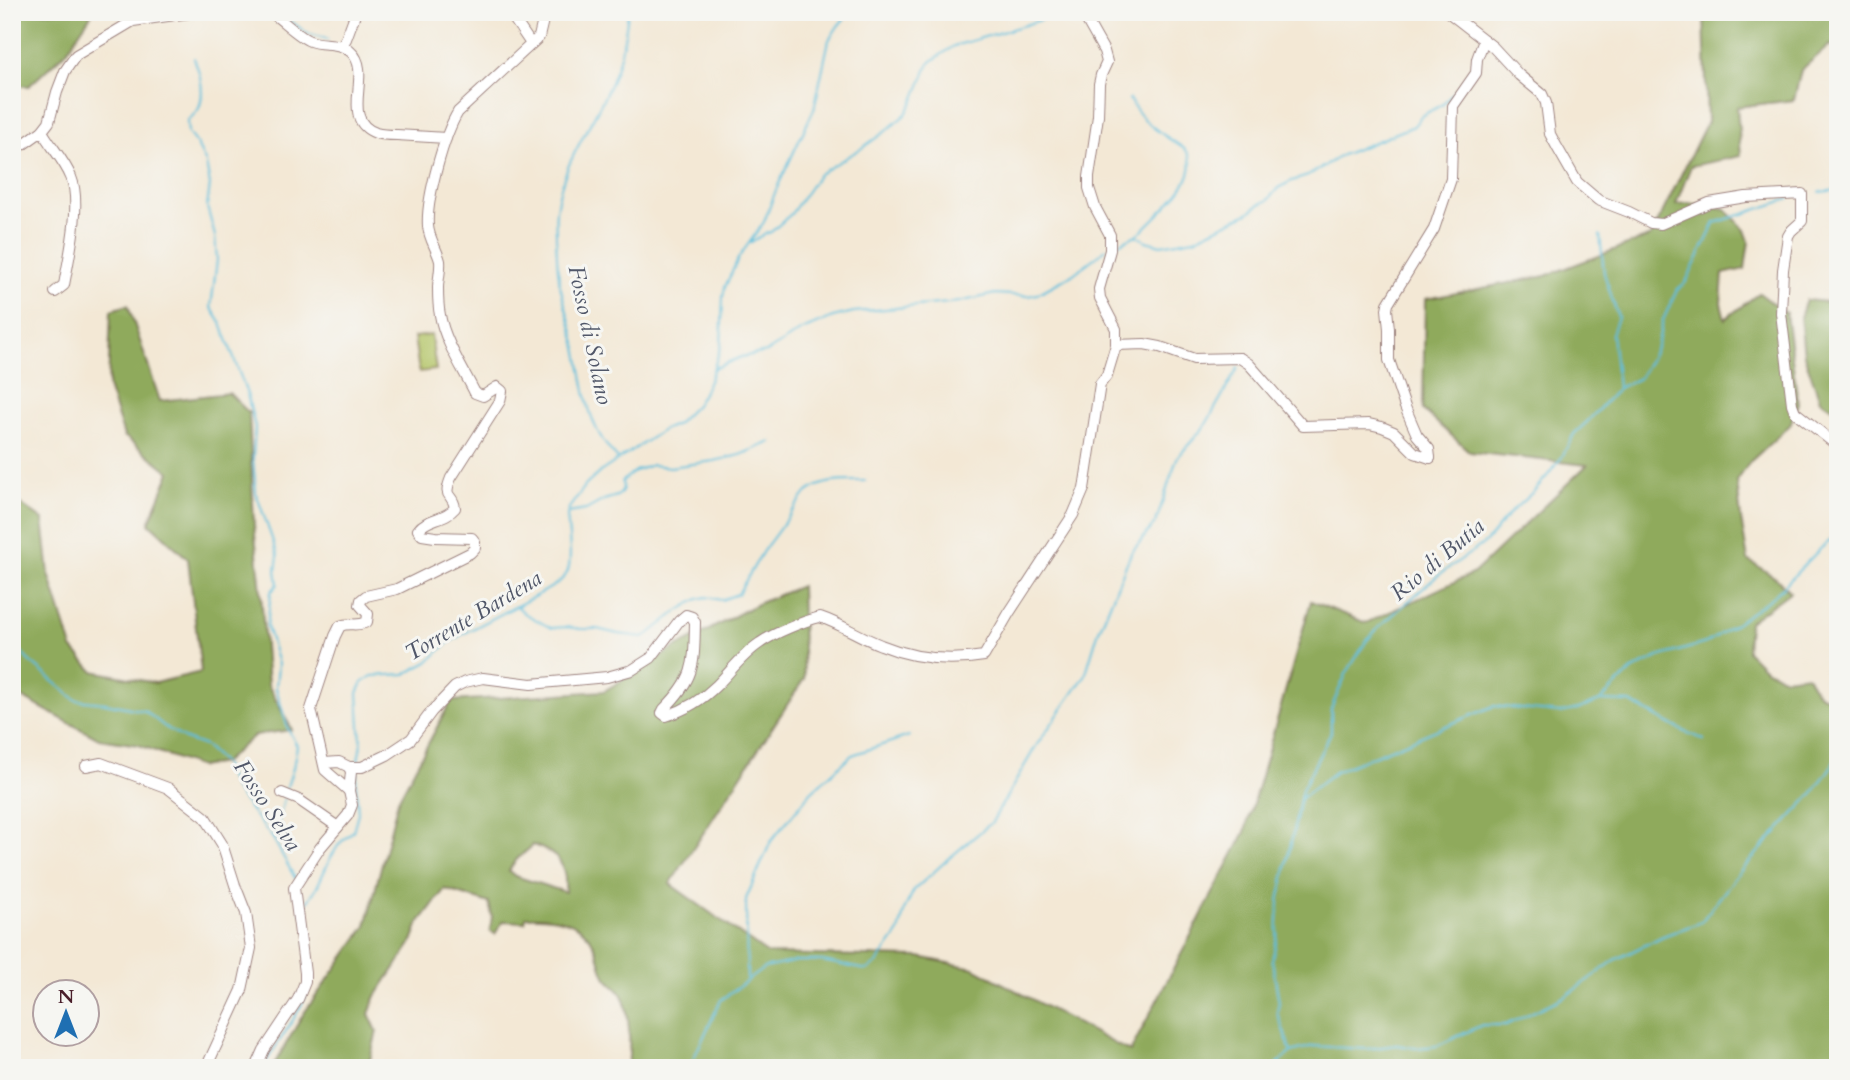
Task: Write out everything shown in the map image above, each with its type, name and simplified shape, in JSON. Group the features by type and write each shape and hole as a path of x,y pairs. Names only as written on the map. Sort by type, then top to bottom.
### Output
{"street":[{"path":"12,146 18,148 42,131 49,122 65,71 76,55 133,21 196,12"},
{"path":"271,12 309,41 341,46 352,52 359,64 357,99 359,115 366,127 377,134 446,138"},
{"path":"341,46 356,12"},
{"path":"508,12 531,44"},
{"path":"349,791 326,772 311,709 340,626 367,622 368,614 360,605 366,596 397,589 475,548 472,538 435,537 422,535 418,530 422,524 452,513 454,502 446,489 502,395 502,391 497,387 483,396 475,393 445,332 440,316 440,262 430,237 428,214 451,122 464,105 539,37 543,20 541,12"},
{"path":"256,1068 264,1050 298,999 304,982 293,893 295,884 320,848 348,815 352,805 349,791 351,772 355,767 387,755 411,739 455,687 483,678 531,684 607,677 632,670 652,658 686,615 692,617 695,622 692,668 686,684 664,709 662,713 666,716 706,695 761,642 820,617 880,645 920,658 965,659 984,656 1073,515 1084,489 1100,384 1107,375 1116,345 1116,330 1100,298 1099,289 1110,250 1110,235 1095,207 1089,188 1101,75 1107,62 1085,12"},
{"path":"1212,12 1226,14"},
{"path":"1448,12 1484,40 1542,94 1546,103 1550,134 1557,148 1577,182 1598,200 1651,223 1661,224 1709,203 1746,197 1802,194 1802,221 1788,236 1783,271 1781,313 1792,404 1796,412 1838,446"},
{"path":"1116,345 1144,344 1194,359 1240,358 1250,364 1303,426 1369,424 1382,427 1394,432 1415,453 1430,458 1429,449 1417,435 1405,407 1389,360 1387,309 1434,229 1450,185 1453,106 1476,73 1477,59 1484,40"},
{"path":"42,131 61,158 72,178 74,189 74,220 64,285 55,292"},
{"path":"324,763 339,762 355,767"},
{"path":"86,766 101,763 168,788 205,817 222,844 234,885 246,913 251,948 242,990 206,1068"},
{"path":"290,796 338,827"}],"green space":[{"path":"12,12 93,12 66,52 29,86 12,86"},
{"path":"1704,12 1838,12 1838,47 1830,45 1801,70 1794,100 1737,107 1741,156 1691,166 1676,204 1688,203 1726,209 1745,230 1749,241 1745,269 1723,274 1721,303 1725,319 1759,293 1786,313 1798,403 1790,425 1750,462 1737,481 1748,560 1776,578 1790,592 1749,622 1747,651 1765,669 1785,678 1807,675 1818,693 1838,700 1838,1068 628,1068 629,1029 624,999 605,976 596,949 582,930 565,921 526,917 525,922 503,921 495,934 490,931 492,916 489,903 445,889 419,923 411,944 376,996 369,1014 377,1031 368,1068 272,1068 304,1013 366,926 398,800 451,701 604,691 675,648 757,604 801,586 804,679 670,884 768,954 919,957 974,968 1130,1052 1245,832 1311,601 1366,623 1474,573 1587,465 1470,452 1423,410 1425,299 1545,276 1651,236 1707,122","holes":["533,845 549,852 560,861 565,892 515,876 509,871"]},
{"path":"1806,300 1838,303 1838,412 1820,400 1804,355 1800,317"},
{"path":"128,305 160,401 229,393 249,413 254,525 268,685 292,730 255,735 223,763 200,767 139,745 99,739 12,692 12,498 43,520 49,574 72,648 93,671 155,683 201,672 188,559 149,523 170,472 124,436 108,387 111,310"},
{"path":"431,335 436,370 419,372 414,337"}],"waterway":[{"name":"Fosso di Solano","path":"618,459 599,435 589,409 578,352 560,285 556,211 570,162 616,70 624,42 628,12"},
{"name":"Torrente Bardena","path":"358,761 361,744 358,693 363,682 372,676 405,674 428,662 447,644 463,634 560,581 567,573 570,561 567,515 586,485 600,472 663,430 677,424 696,405 710,379 721,346 725,287 739,257 764,222 814,109 829,40 850,12"},
{"path":"750,243 771,232 791,214 819,174 862,148 906,114 929,63 954,46 1054,15 1069,13"},
{"path":"281,14 307,33 328,39"},
{"path":"194,58 200,76 202,96 198,110 187,121 188,133 206,163 210,185 207,207 215,236 217,260 211,307 221,323 247,394 255,427 253,458 256,493 278,556 278,584 271,592 267,626 278,664 276,688 288,729 297,746 286,790"},
{"path":"1137,236 1161,245 1194,239 1248,213 1268,200 1278,188 1308,176 1342,155 1414,126 1421,116 1443,104 1456,90"},
{"path":"1114,246 1142,231 1177,194 1190,172 1191,160 1186,150 1148,123 1129,99"},
{"name":"Rio di Butia","path":"1820,192 1838,190"},
{"name":"Rio di Butia","path":"1291,1052 1277,1012 1279,1002 1272,960 1277,938 1279,901 1302,790 1331,732 1331,709 1346,674 1367,640 1379,627 1436,577 1486,542 1548,475 1562,457 1574,434 1618,388 1639,378 1657,346 1663,320 1677,290 1686,282 1715,223 1789,199"},
{"path":"1600,235 1604,273 1618,317 1612,334 1618,387"},
{"path":"715,368 741,357 767,352 800,331 833,317 854,312 959,302 995,294 1037,294 1072,275 1106,249"},
{"path":"689,1068 721,1000 764,968 797,961 822,961 867,970 877,963 899,932 905,908 914,890 992,822 1036,746 1085,676 1098,633 1131,553 1156,522 1177,458 1205,426 1238,368"},
{"path":"568,513 586,510 617,496 623,489 622,481 635,471 652,465 670,467 714,461 740,455 771,442"},
{"path":"517,606 551,628 597,629 643,637 698,599 706,597 721,600 738,594 763,551 806,493 813,488 827,483 865,481"},
{"path":"1301,798 1335,772 1494,706 1560,713 1600,701 1631,671 1658,657 1706,643 1737,623 1776,594 1838,534"},
{"name":"Fosso Selva","path":"12,630 14,642 27,659 76,700 145,711 185,739 205,746 223,763 234,789 274,840 295,878"},
{"path":"1602,701 1630,702 1704,740"},
{"path":"747,978 746,899 771,841 811,792 852,755 909,736"},
{"path":"1273,1068 1291,1052 1313,1046 1366,1049 1397,1045 1416,1048 1437,1046 1482,1025 1506,1025 1566,996 1615,960 1663,936 1701,922 1738,874 1812,794 1838,757"},
{"name":"Torrente Bardena","path":"301,912 339,844 353,831 358,813 357,771"},
{"path":"274,840 284,799"},
{"name":"Torrente Bardena","path":"263,1068 295,1017 308,986"}]}
